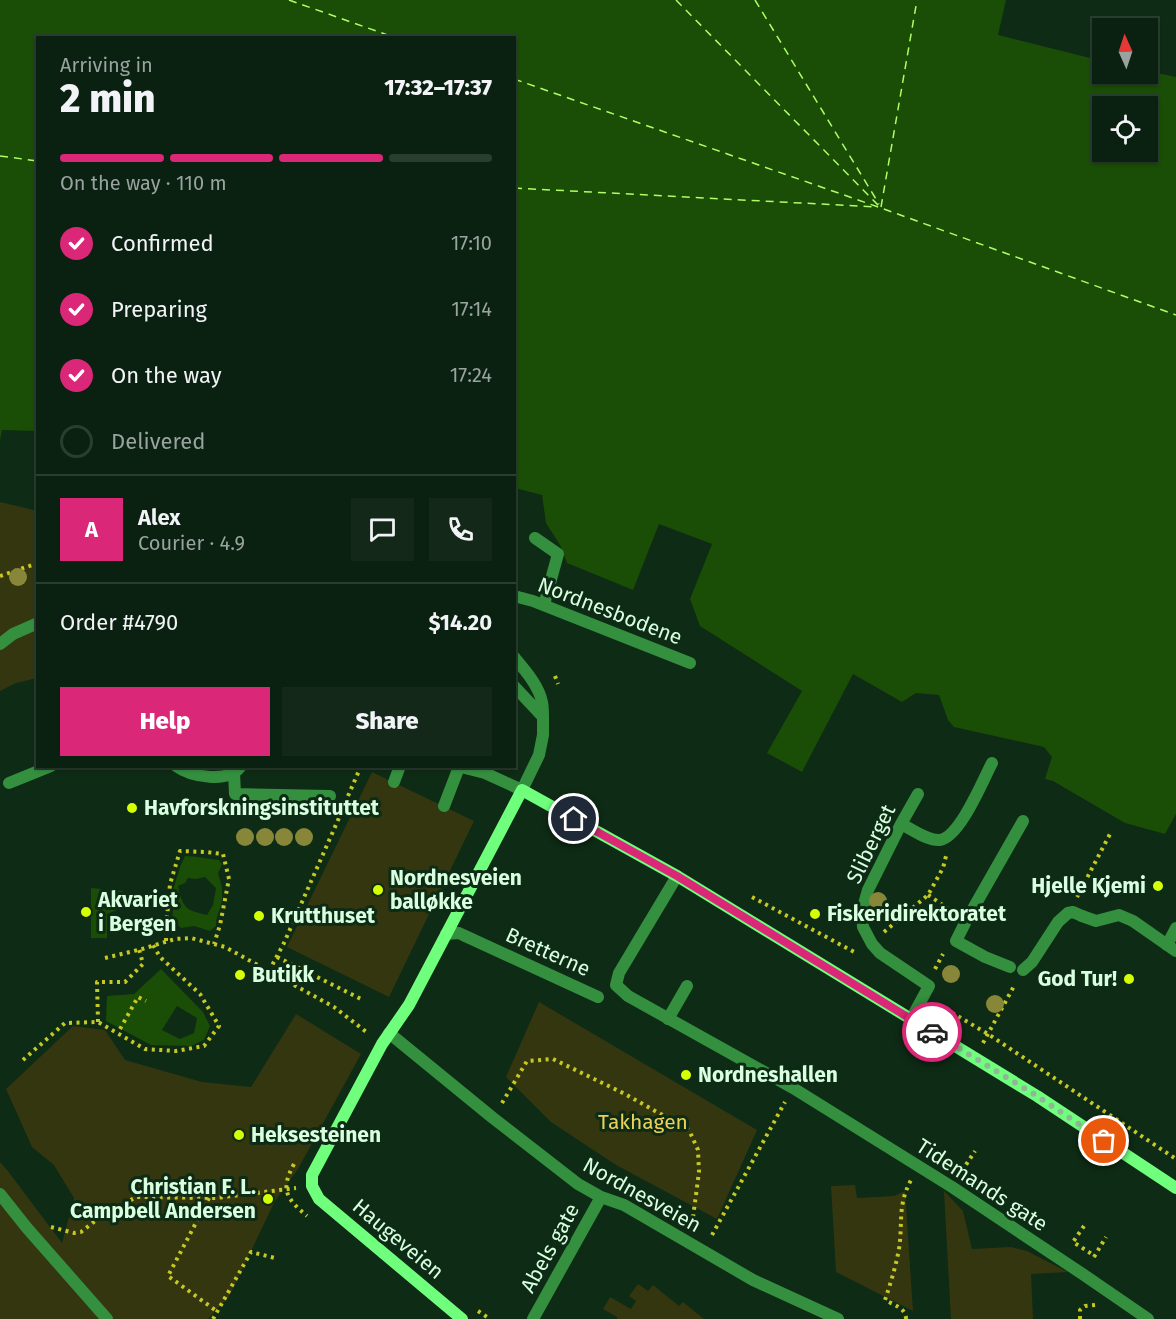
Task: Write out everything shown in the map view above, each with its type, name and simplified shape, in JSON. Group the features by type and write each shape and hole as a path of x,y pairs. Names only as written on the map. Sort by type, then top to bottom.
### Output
{"main road":[{"path":"312,1186 312,1175 382,1044 409,1005 522,790 677,876 1037,1096 1176,1188"},
{"name":"Haugeveien","path":"312,1186 319,1199 462,1319"}],"street":[{"path":"535,538 558,554 544,605"},
{"name":"Nordnesbodene","path":"516,597 544,605 690,663"},
{"path":"0,644 13,634 36,624"},
{"path":"463,768 486,773 522,790 539,755 543,735 543,717 542,701 538,691 529,674 516,659"},
{"path":"516,688 543,717"},
{"path":"901,824 930,838 942,840 953,832 965,817 992,763"},
{"path":"9,783 46,768"},
{"path":"179,768 202,778 225,776 238,769"},
{"path":"394,782 399,768"},
{"path":"444,806 458,768"},
{"path":"238,769 235,794 330,796"},
{"name":"Sliberget","path":"918,794 868,890 862,911 863,927 872,944 883,956 929,986 924,996"},
{"path":"1023,821 956,941 985,957 1017,969 1032,962 1058,922 1068,913 1073,912 1096,921 1119,915 1133,921 1172,948 1176,928"},
{"name":"Tidemands gate","path":"677,876 619,973 616,985 628,996 792,1088 952,1187 1148,1319"},
{"name":"Bretterne","path":"447,934 459,933 598,997"},
{"path":"668,1019 687,986"},
{"path":"911,1019 924,996"},
{"name":"Nordnesveien","path":"389,1033 578,1184 601,1197 624,1205 753,1280 838,1319"},
{"path":"0,1194 107,1319"},
{"name":"Abels gate","path":"533,1319 601,1197"}],"path":[{"path":"0,576 36,564"},
{"path":"348,798 360,768"},
{"path":"269,971 284,943 343,808"},
{"path":"880,935 928,895 943,868 953,832"},
{"path":"1068,913 1110,834"},
{"path":"166,941 170,884 180,851 206,852 223,854 229,879 214,944"},
{"path":"928,895 966,921"},
{"path":"749,896 863,957"},
{"path":"105,958 175,939 191,938 225,947 334,1007 382,1044"},
{"path":"23,1060 65,1023 98,1022 145,1049 176,1051 204,1046 219,1026 200,994 160,957 153,945"},
{"path":"98,1022 97,982 125,982 143,964 139,949"},
{"path":"931,976 943,954"},
{"path":"277,957 363,1000"},
{"path":"975,1058 1017,969"},
{"path":"924,996 988,1034 1176,1159"},
{"path":"120,1029 138,997 146,1001"},
{"path":"493,1118 527,1061 553,1059 625,1094 689,1130 698,1150 699,1172 689,1243"},
{"path":"703,1250 792,1088"},
{"path":"959,1176 975,1151"},
{"path":"69,1232 81,1232 109,1210 137,1197 209,1198 312,1186"},
{"path":"905,1191 901,1204 899,1252 885,1300 903,1310 906,1313 906,1319"},
{"path":"209,1198 168,1276 218,1312"},
{"path":"1084,1226 1073,1242 1095,1256"},
{"path":"1091,1263 1106,1237"},
{"path":"213,1319 251,1252 275,1258"},
{"path":"1080,1319 1080,1310 1085,1306 1097,1305"}],"green space":[{"path":"0,502 36,511 36,678 16,683 0,691"},
{"name":"Nordnesveien balløkke","path":"372,772 474,821 389,997 287,947"},
{"name":"Takhagen","path":"539,1002 757,1130 717,1219 616,1165 551,1122 506,1077"},
{"path":"296,1014 361,1054 298,1169 275,1201 229,1297 208,1319 0,1319 0,1162 62,1243 74,1198 54,1165 32,1147 6,1089 73,1026 105,1030 125,1060 202,1082 251,1087"},
{"path":"855,1185 857,1198 894,1196 905,1191 913,1311 836,1272 831,1186"},
{"path":"944,1191 963,1211 972,1249 1011,1247 1027,1251 1068,1272 1031,1274 1033,1319 951,1319"},
{"path":"638,1284 648,1291 653,1285 679,1306 683,1302 704,1319 617,1319 603,1309 610,1297 631,1309 636,1301 629,1296"}],"shaded area":[{"path":"0,0 1006,0 998,35 1092,58 1092,84 1158,84 1158,73 1176,77 1176,814 1165,834 1125,823 1053,781 1045,779 1052,757 1044,747 954,727 948,720 939,695 916,693 902,702 853,674 802,772 767,753 802,691 700,626 690,599 712,544 659,524 633,590 567,563 560,545 546,523 542,495 516,488 516,36 36,36 36,431 2,430 0,440"},
{"path":"185,856 219,860 222,864 218,874 222,888 222,901 216,926 210,931 194,926 181,928 172,920 177,900 173,890","holes":["205,877 216,888 213,905 207,915 186,907 178,886 185,883 188,878"]},
{"path":"91,888 123,891 117,910 107,914 107,938 91,938"},
{"path":"161,969 203,1012 210,1026 204,1040 191,1046 151,1045 106,1021 107,996 134,994","holes":["177,1006 197,1018 194,1033 180,1039 162,1030"]}],"ferry route":[{"path":"289,0 390,36"},
{"path":"676,0 880,207"},
{"path":"755,0 879,204"},
{"path":"881,207 917,0"},
{"path":"516,80 1176,315"},
{"path":"0,156 36,161"},
{"path":"516,188 877,207"}],"way so far":[{"path":"932,1032 1037,1096 1104,1141"}],"place":[{"name":"Havforskningsinstituttet","path":"132,808"},
{"name":"Hjelle Kjemi","path":"1158,886"},
{"name":"Nordnesveien balløkke","path":"378,890"},
{"name":"Akvariet i Bergen","path":"86,912"},
{"name":"Fiskeridirektoratet","path":"815,914"},
{"name":"Krutthuset","path":"259,916"},
{"name":"Butikk","path":"240,975"},
{"name":"God Tur!","path":"1129,979"},
{"name":"Nordneshallen","path":"686,1075"},
{"name":"Heksesteinen","path":"239,1135"},
{"name":"Christian F. L. Campbell Andersen","path":"268,1199"}],"route":[{"path":"574,819 677,876 932,1032"}]}
